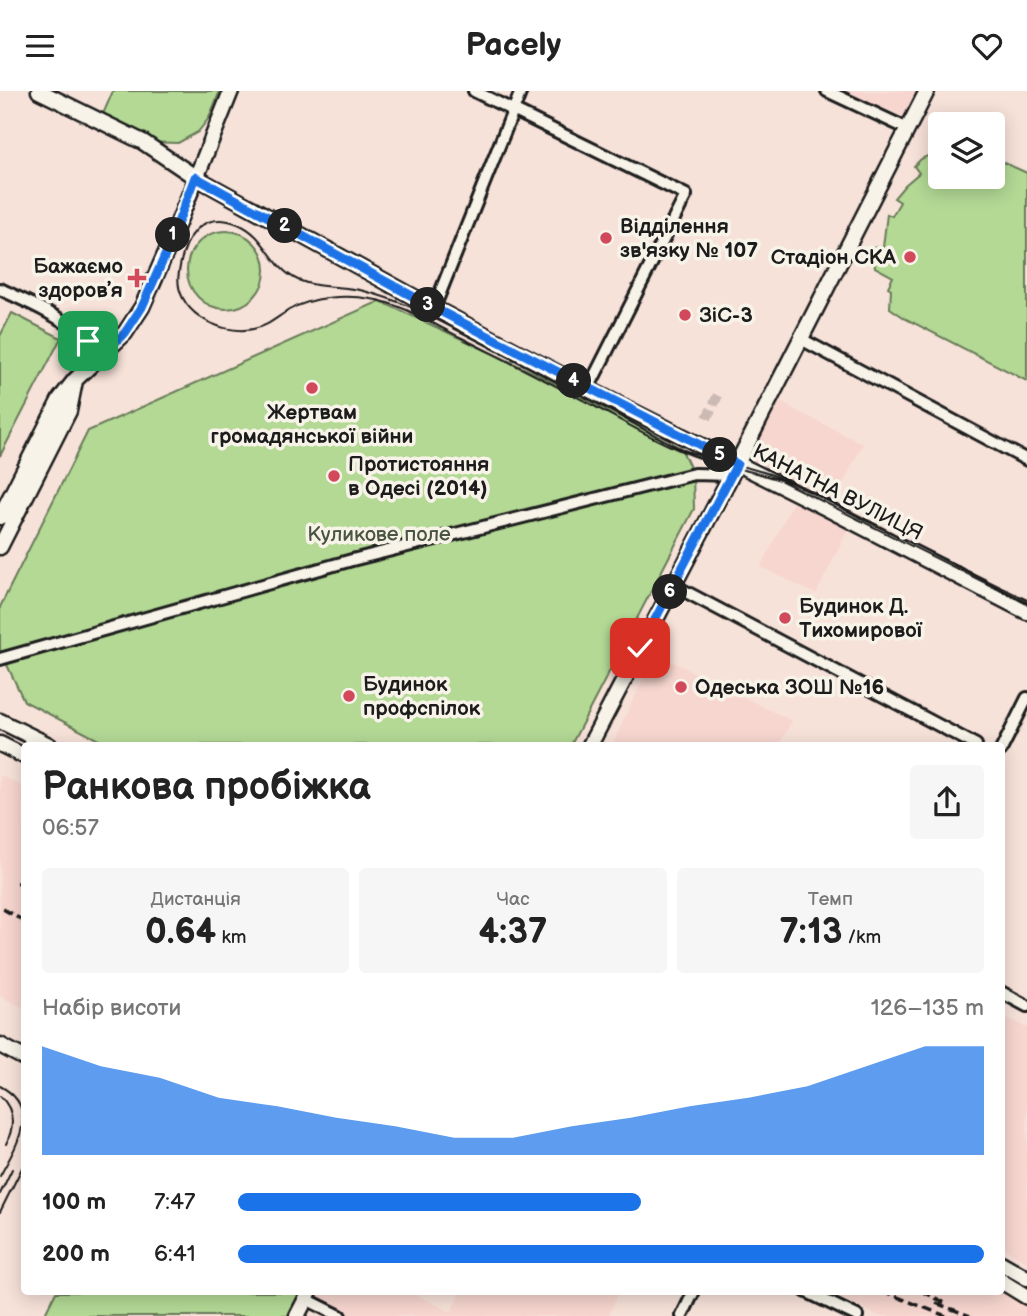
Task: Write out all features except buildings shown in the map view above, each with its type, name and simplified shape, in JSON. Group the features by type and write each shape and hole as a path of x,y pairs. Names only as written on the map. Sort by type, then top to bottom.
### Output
{"main road":[{"name":"КАНАТНА ВУЛИЦЯ","path":"39,91 143,142 195,177 734,469 1027,613"},
{"path":"0,517 60,398 75,380 125,333 142,307 232,91"},
{"path":"592,742 928,91"},
{"path":"0,547 69,411 75,380"},
{"path":"0,721 43,742"},
{"path":"0,744 21,754"},
{"path":"0,1045 21,1056"},
{"path":"1005,1265 1027,1278"},
{"path":"1005,1283 1027,1297"},
{"path":"297,1316 308,1295"}],"street":[{"path":"474,91 686,195 588,389"},
{"path":"434,308 521,91"},
{"path":"827,91 908,129"},
{"path":"0,289 77,331 99,357"},
{"path":"801,339 1027,460"},
{"path":"0,659 365,557 694,474 734,469"},
{"path":"673,585 970,742"},
{"path":"1005,742 1027,698"},
{"path":"1005,994 1027,1006"},
{"path":"308,1295 340,1316"},
{"path":"682,1316 692,1295"},
{"path":"813,1295 858,1316"}],"shaded area":[{"path":"844,91 926,91 911,120"},
{"path":"772,398 863,444 830,509 739,462"},
{"path":"797,494 852,522 816,594 761,567"},
{"name":"Одеська ЗОШ №16","path":"655,653 792,721 781,742 613,742"},
{"path":"0,775 21,786 21,1006 0,996"},
{"path":"1005,1017 1027,1028 1027,1262 1005,1249"},
{"path":"1005,1292 1027,1306 1027,1316 879,1316 834,1295 1005,1295"},
{"path":"310,1295 417,1295 451,1312 460,1295 618,1295 608,1316 343,1316 308,1299"}],"green space":[{"path":"113,91 220,91 209,118 198,132 178,143 142,142 100,121"},
{"path":"928,156 928,189 1005,189 1005,163 1027,173 1027,381 906,319 890,308 891,289 888,287 893,277 875,267 872,248 883,247 887,214 892,216 900,202 894,198 919,173 914,166"},
{"path":"226,231 241,234 254,242 262,255 265,270 262,285 254,298 241,306 226,309 211,306 198,298 190,285 187,270 190,255 198,242 211,234"},
{"name":"Куликове поле","path":"380,301 539,375 681,448 693,474 694,509 573,742 102,742 24,701 0,650 0,607 88,431"},
{"path":"12,313 61,338 0,456 0,336"},
{"path":"54,1295 301,1295 290,1316 44,1316"}],"tunnel":[{"path":"707,418 720,391"}],"tram line":[{"path":"1027,600 780,478 677,447 541,373 411,307 364,291 314,285 298,280 281,267 256,236 238,224 225,220 204,224 196,230 185,248 179,272 179,286 183,298 190,309 213,324 240,330 258,328 298,306 329,298 361,298 395,305 667,444 702,459 780,480 1027,604"},
{"path":"0,1086 13,1095 21,1109"},
{"path":"0,1096 9,1107 12,1119 6,1144"},
{"path":"0,1176 21,1131"},
{"path":"0,1194 12,1169"},
{"path":"0,1212 21,1170"}],"railway":[{"path":"17,882 21,884"},
{"path":"3,909 21,919"},
{"path":"892,1295 946,1316"},
{"path":"930,1295 947,1304"},
{"path":"936,1303 970,1316"}],"place":[{"name":"Відділення зв'язку № 107","path":"606,238"},
{"name":"Стадіон СКА","path":"910,257"},
{"name":"Бажаємо здоровʼя","path":"137,278"},
{"name":"ЗіС-3","path":"685,315"},
{"name":"Жертвам громадянської війни","path":"312,388"},
{"name":"Протистояння в Одесі (2014)","path":"334,476"},
{"name":"Будинок Д. Тихомирової","path":"785,618"},
{"name":"Одеська ЗОШ №16","path":"681,687"},
{"name":"Будинок профспілок","path":"349,696"}],"route":[{"path":"88,341 99,357 125,333 142,307 168,249 195,177 434,308 737,464 640,648"}]}
